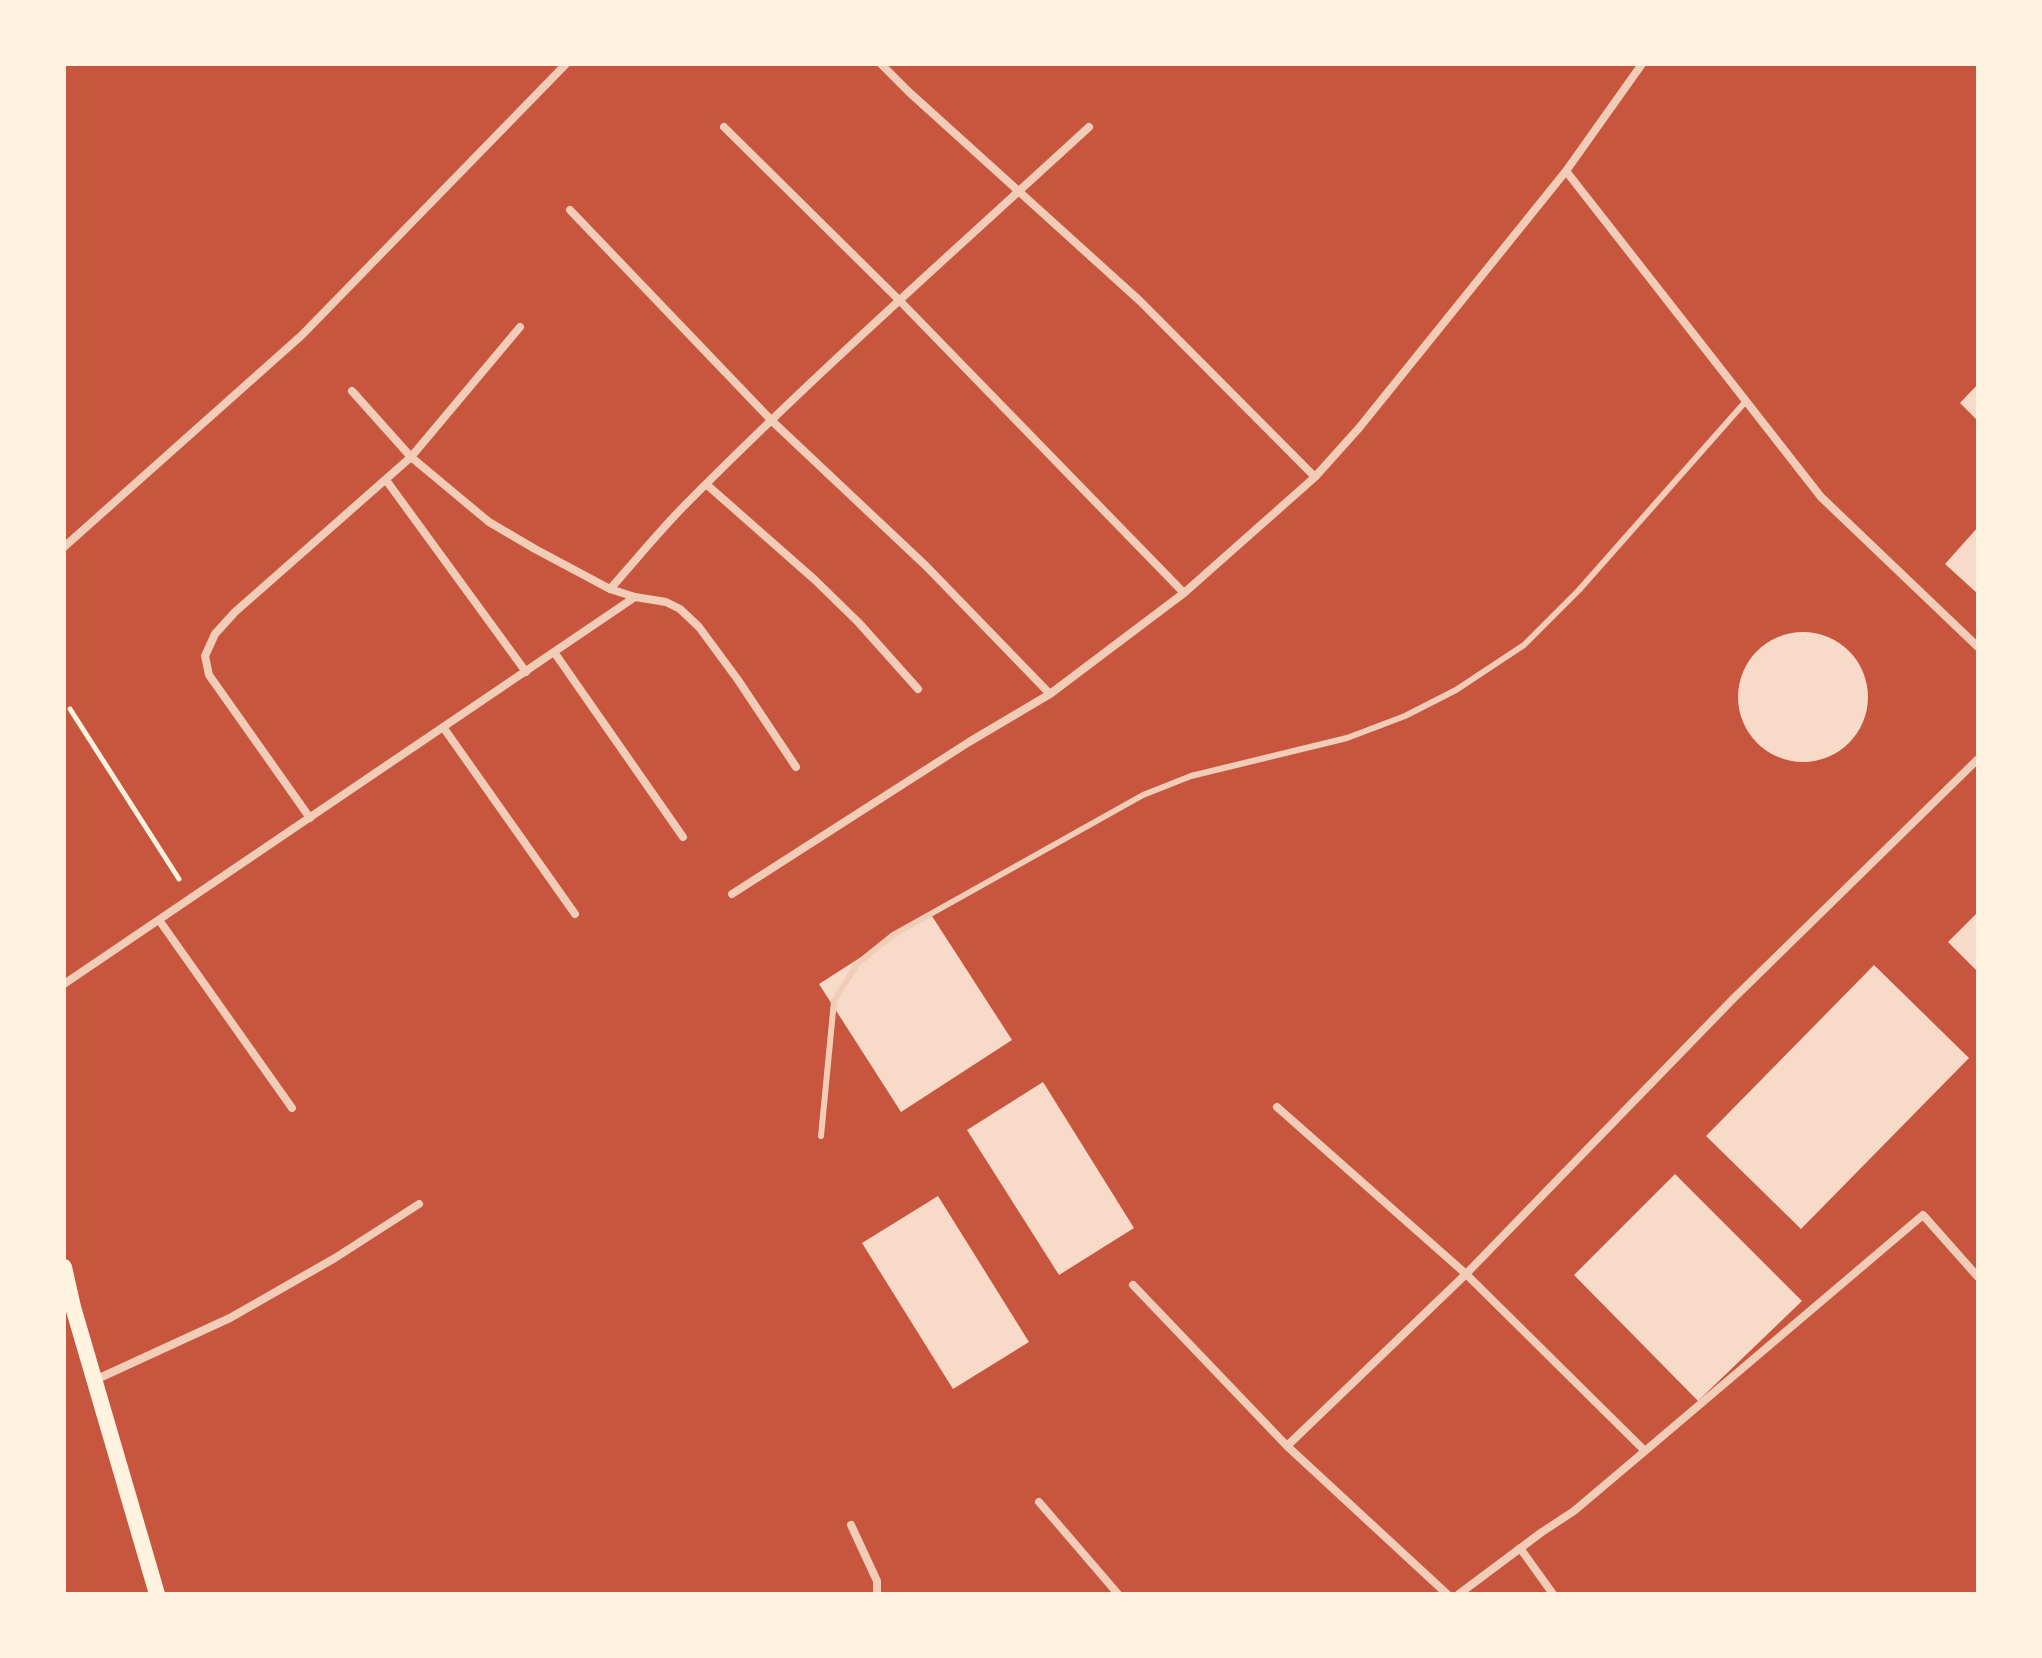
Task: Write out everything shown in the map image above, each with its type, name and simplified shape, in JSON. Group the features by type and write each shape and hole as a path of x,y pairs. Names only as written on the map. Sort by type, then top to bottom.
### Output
{"main road":[{"path":"64,1267 157,1594"}],"street":[{"path":"64,547 302,335 566,64"},
{"path":"881,64 1140,301 1315,477"},
{"path":"732,894 969,742 1050,694 1184,593 1315,477 1359,428 1566,171 1642,64"},
{"path":"724,127 899,300 1184,593"},
{"path":"610,589 706,484 899,300 1089,127"},
{"path":"1566,171 1821,497 1978,647"},
{"path":"570,210 772,421 926,566 1050,694"},
{"path":"310,818 209,675 205,656 215,634 235,612 411,457 520,327"},
{"path":"352,391 411,457 489,522 610,589 666,602 680,609 699,627 738,680 796,767"},
{"path":"386,480 526,672"},
{"path":"706,484 826,591 918,689"},
{"path":"64,984 635,597"},
{"path":"554,652 683,837"},
{"path":"443,727 575,914"},
{"path":"1287,1446 1466,1274 1733,999 1978,759"},
{"path":"159,920 292,1108"},
{"path":"1277,1107 1466,1274 1645,1451"},
{"path":"94,1380 230,1318 335,1258 419,1204"},
{"path":"1459,1594 1574,1511 1923,1215 1978,1277"},
{"path":"1133,1285 1287,1446 1447,1594"},
{"path":"1039,1502 1115,1590 1103,1594"},
{"path":"851,1525 877,1581 877,1594"},
{"path":"1520,1548 1553,1594"}],"lane":[{"path":"821,1136 834,1001 857,964 893,935 1143,795 1191,776 1347,738 1405,716 1456,690 1524,645 1568,601 1746,401"}],"path":[{"path":"70,709 191,897"}],"building":[{"path":"1978,384 1978,421 1960,403"},
{"path":"1978,527 1978,594 1945,564"},
{"path":"1803,632 1828,636 1849,651 1864,672 1868,697 1864,722 1849,743 1828,758 1803,762 1778,758 1757,743 1742,722 1738,697 1742,672 1757,651 1778,636"},
{"path":"1978,912 1978,972 1948,942"},
{"path":"930,913 1012,1040 901,1112 819,984"},
{"path":"1874,965 1969,1058 1801,1229 1706,1136"},
{"path":"1043,1082 1134,1228 1059,1275 967,1130"},
{"path":"1675,1174 1802,1301 1698,1401 1574,1275"},
{"path":"938,1196 1029,1342 953,1389 862,1243"}]}
